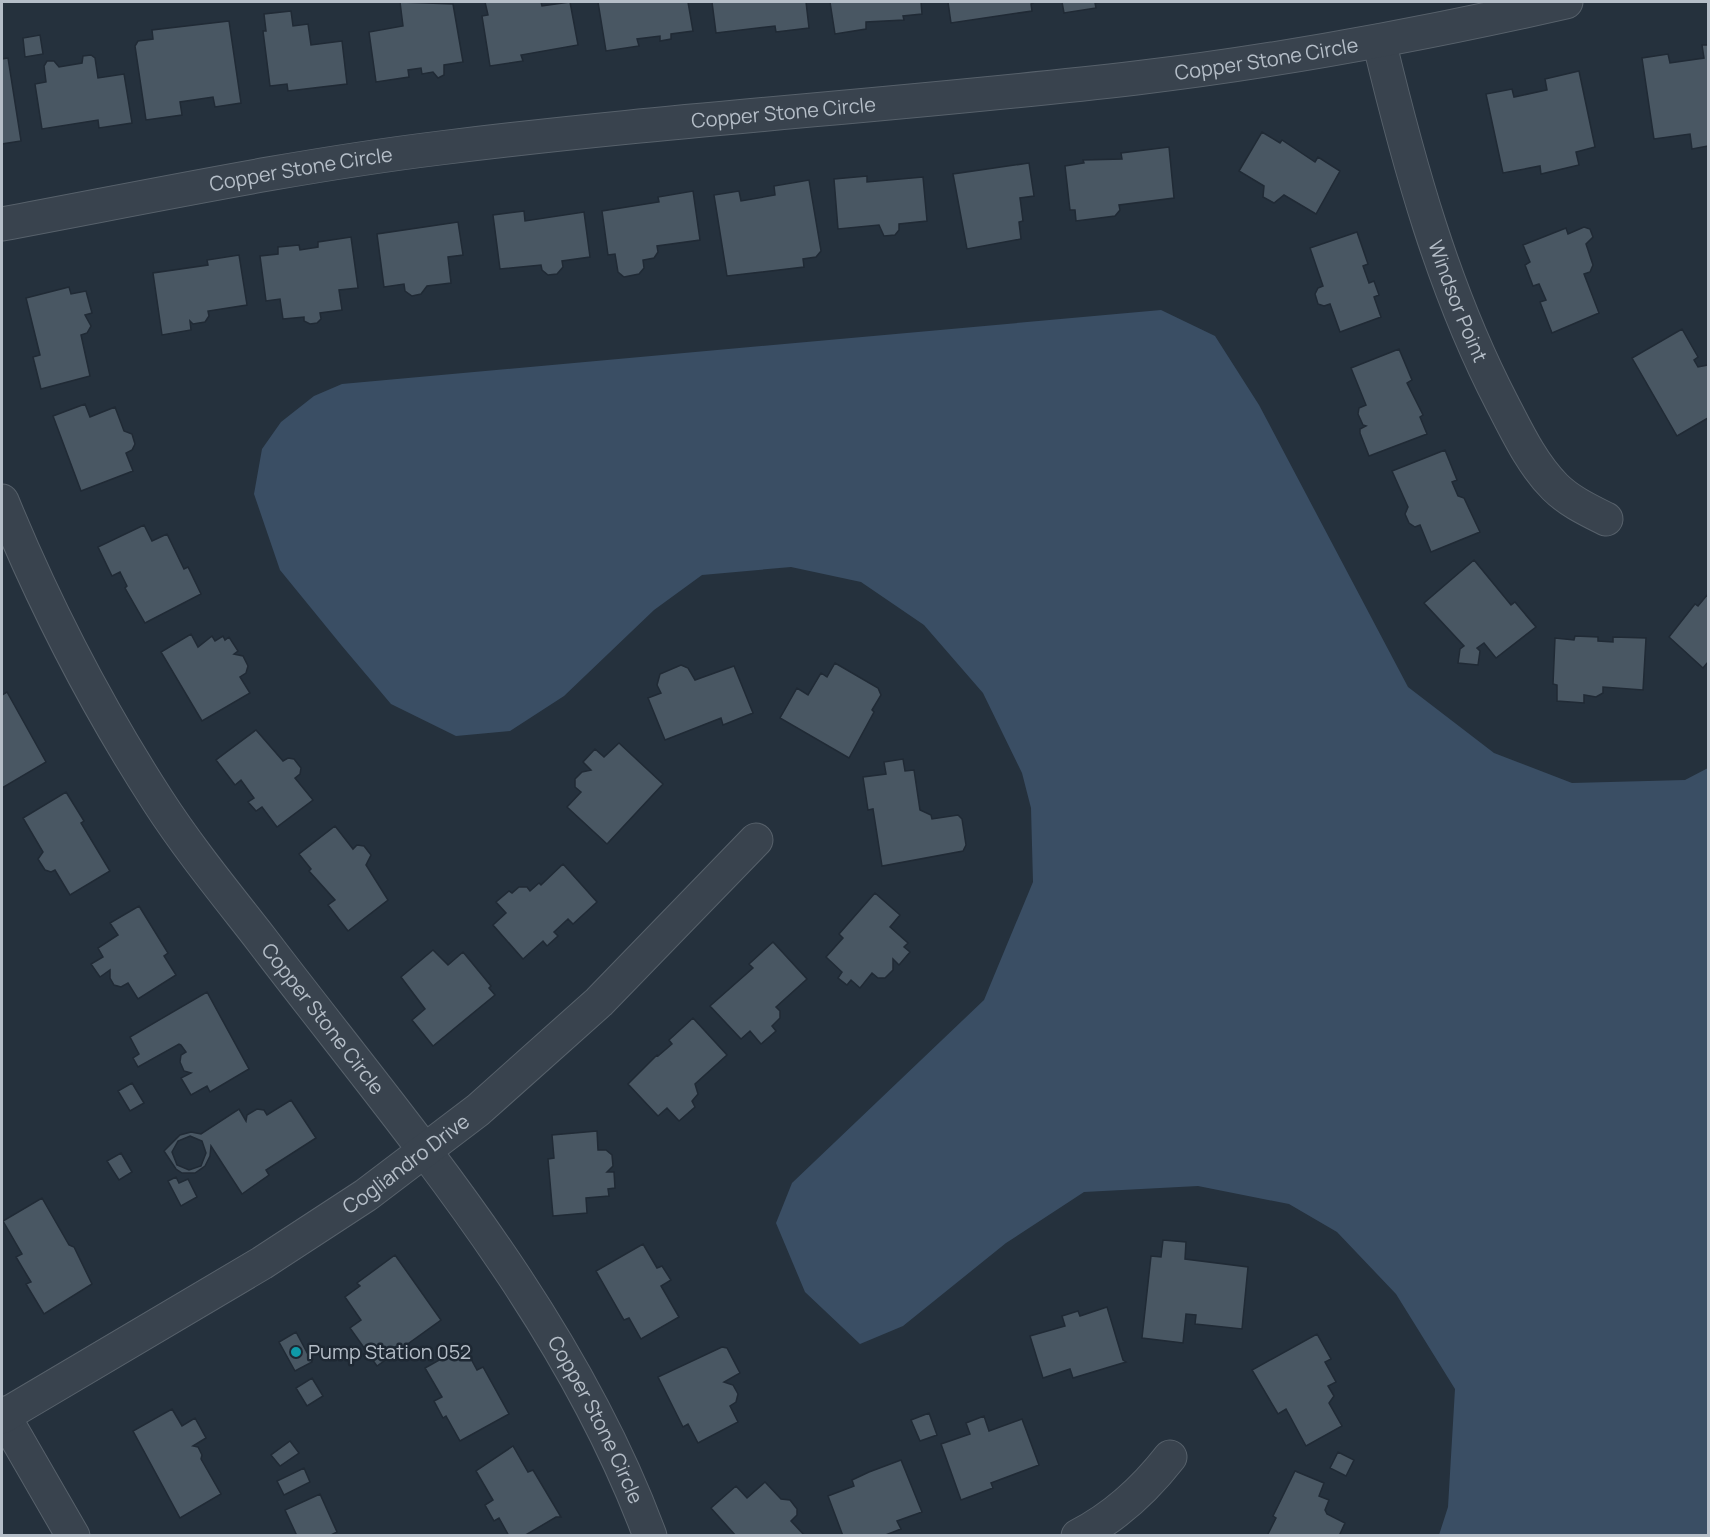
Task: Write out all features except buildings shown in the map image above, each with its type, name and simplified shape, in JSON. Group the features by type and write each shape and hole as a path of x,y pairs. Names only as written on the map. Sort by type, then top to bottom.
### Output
{"street":[{"name":"Copper Stone Circle","path":"2,224 265,176 436,148 674,121 1138,78 1417,35 1566,2"},
{"name":"Windsor Point","path":"1379,41 1407,154 1433,238 1486,372 1521,440 1556,488 1576,503 1606,519"},
{"name":"Copper Stone Circle","path":"2,501 53,620 92,694 159,803 464,1205 538,1312 605,1433 650,1536"},
{"name":"Cogliandro Drive","path":"2,1415 262,1263 366,1195 422,1150 478,1110 599,1002 756,840"},
{"path":"2,1415 74,1536"},
{"path":"1078,1536 1119,1510 1153,1480 1170,1457"}],"water":[{"path":"1161,310 1215,336 1259,405 1408,687 1494,753 1572,783 1685,780 1708,768 1708,1535 1439,1535 1448,1507 1455,1389 1396,1294 1337,1232 1289,1204 1198,1186 1084,1192 1006,1243 903,1326 860,1344 805,1292 776,1223 792,1183 984,1000 1033,882 1031,808 1022,773 983,693 924,625 861,582 791,567 702,575 654,610 564,696 510,731 456,736 391,704 342,646 280,570 254,494 262,449 281,422 314,396 342,384"}],"place":[{"name":"Pump Station 052","path":"296,1352"}]}
